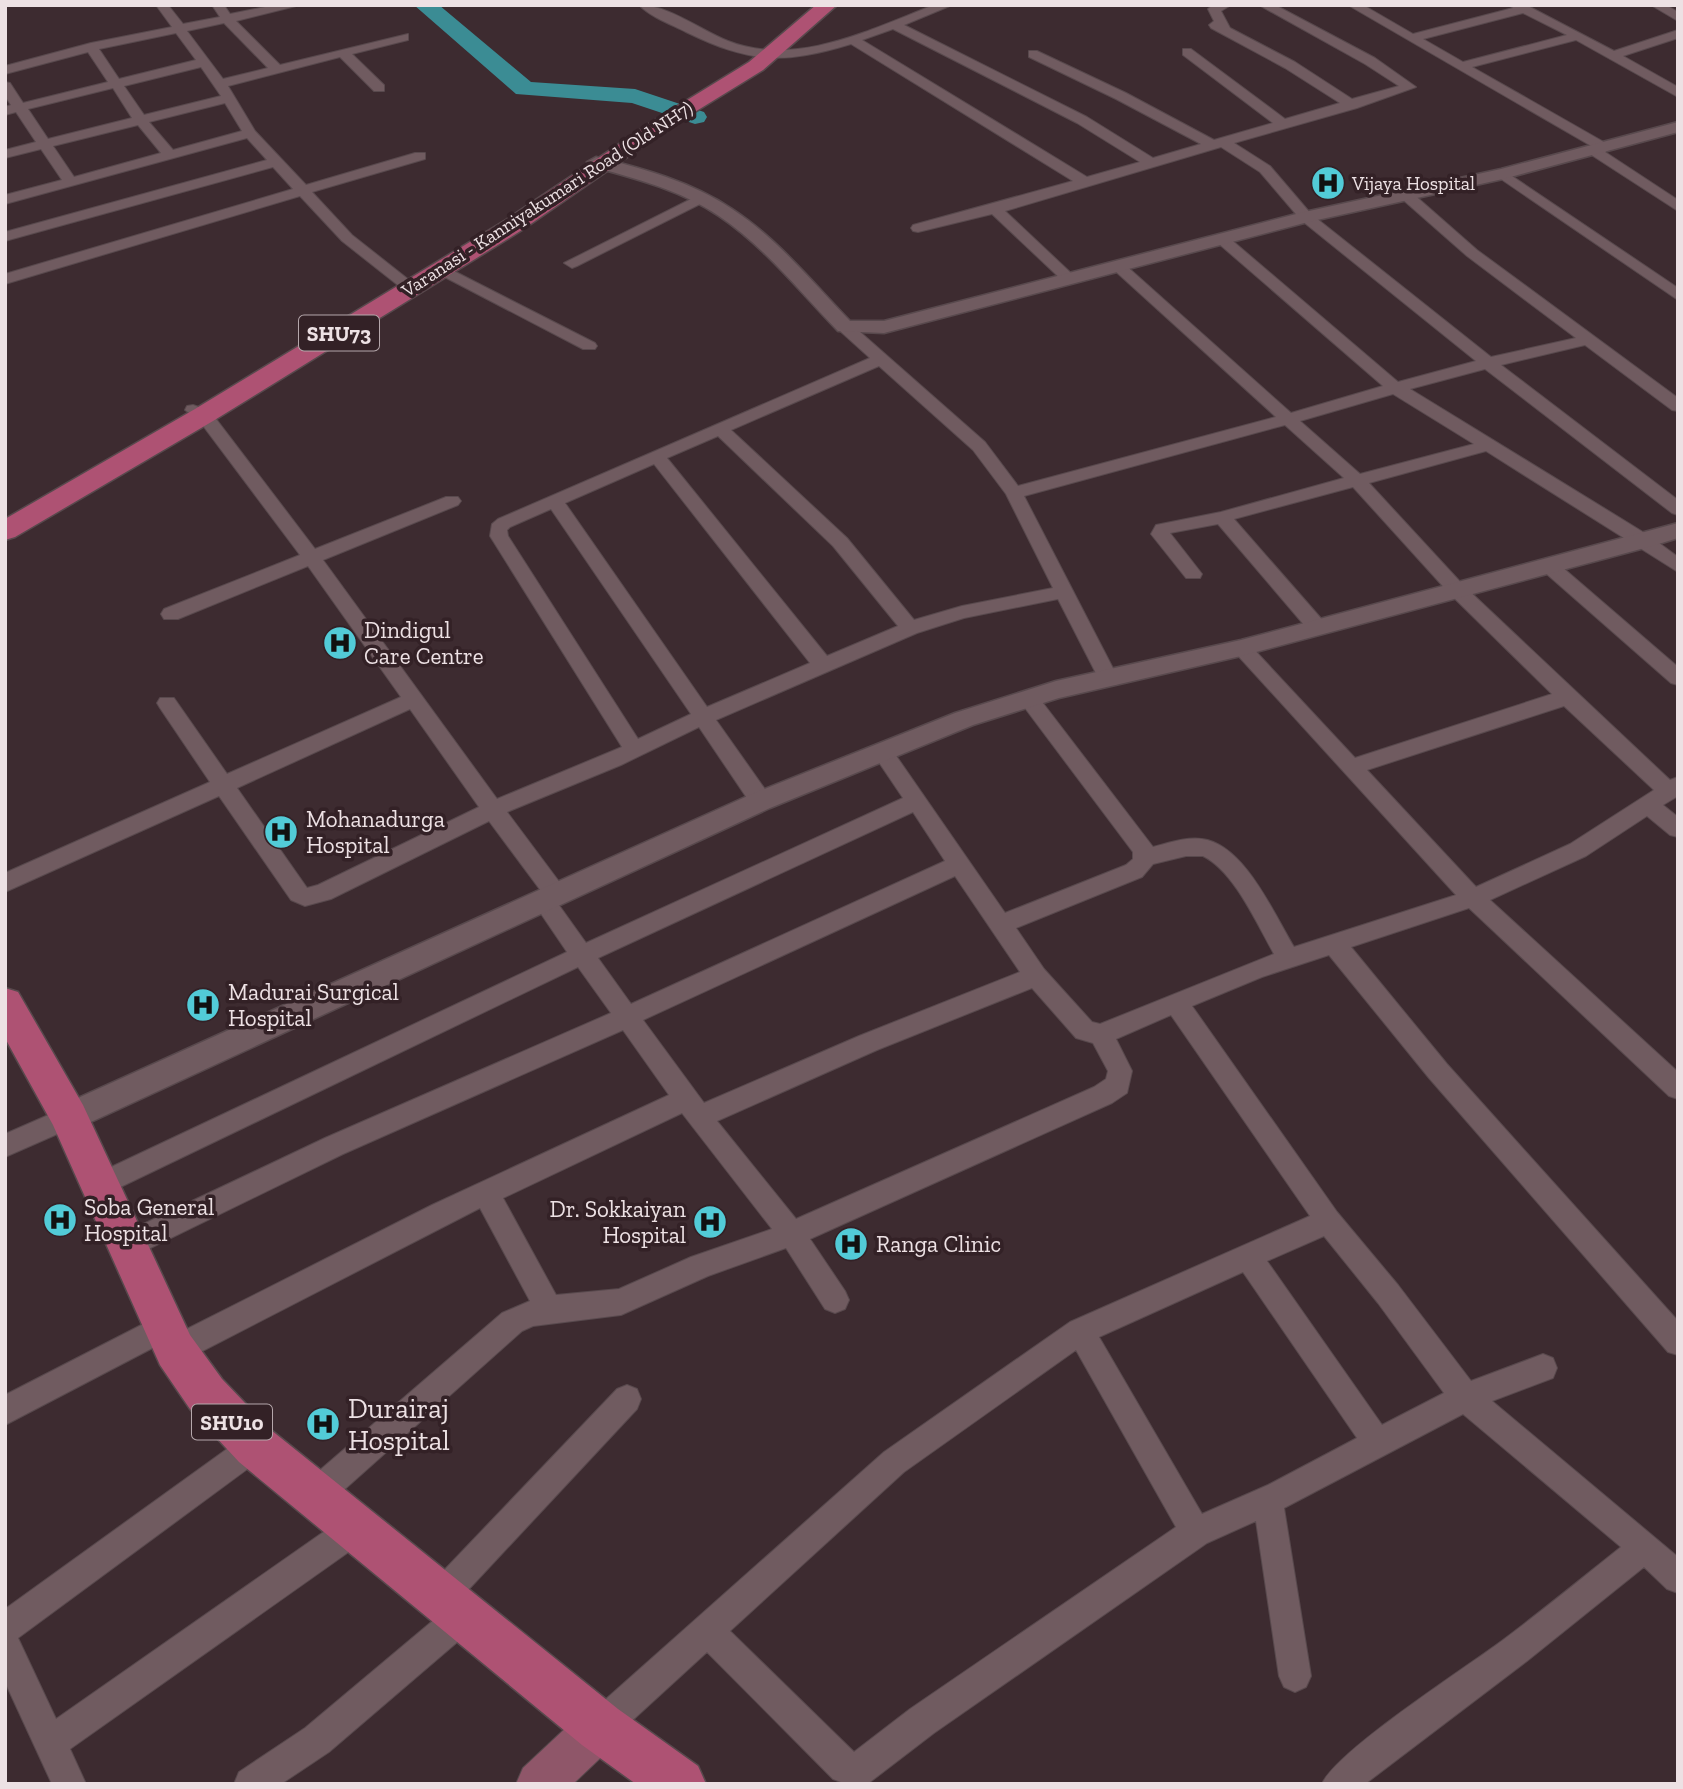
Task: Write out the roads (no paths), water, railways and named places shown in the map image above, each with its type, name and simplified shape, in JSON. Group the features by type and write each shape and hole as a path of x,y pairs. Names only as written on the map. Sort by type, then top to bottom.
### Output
{"main road":[{"name":"Varanasi - Kanniyakumari Road (Old NH7)","path":"5,519 198,413 442,270 671,113 757,66 763,55 813,5"},
{"name":"Varanasi - Kanniyakumari Road (Old NH7)","path":"763,55 828,5"},
{"name":"Varanasi - Kanniyakumari Road (Old NH7)","path":"5,531 600,163"},
{"name":"SHU10","path":"8,1015 69,1117 169,1339 206,1394 255,1446 600,1727 680,1784"},
{"path":"539,1784 600,1727"}],"street":[{"path":"162,5 220,84 250,133 347,238 404,283"},
{"path":"218,5 228,20 277,69"},
{"path":"5,70 91,47 294,5"},
{"path":"645,5 723,43 763,55 852,39 946,5"},
{"path":"1226,5 1214,9 1220,28 1290,65 1352,105"},
{"path":"918,228 995,209 1409,87 1370,61 1265,5"},
{"path":"1354,5 1463,66 1599,149 1676,204"},
{"path":"1657,5 1678,17"},
{"path":"1412,38 1520,7 1578,36 1678,93"},
{"path":"892,24 1082,120 1151,163"},
{"path":"1612,55 1678,34"},
{"path":"1463,66 1578,36"},
{"path":"220,84 404,37"},
{"path":"852,39 1084,182"},
{"path":"91,47 140,119 170,155"},
{"path":"1187,52 1284,125"},
{"path":"343,53 379,88"},
{"path":"1033,54 1265,169 1306,217 1488,363 1678,509"},
{"path":"5,111 204,62"},
{"path":"5,86 70,181"},
{"path":"5,154 228,98"},
{"path":"845,327 884,327 1306,217 1503,174 1678,127"},
{"path":"5,200 250,133"},
{"path":"5,279 420,156"},
{"path":"5,237 276,162"},
{"path":"600,163 701,198 726,213 759,240 845,327 979,446 1014,493 1109,680"},
{"path":"1503,174 1678,295"},
{"path":"1406,195 1472,253 1678,406"},
{"path":"572,263 701,198"},
{"path":"995,209 1068,278"},
{"path":"1223,240 1394,387 1644,541 1678,566"},
{"path":"883,752 1036,976 1085,1031 1101,1034 1254,970 1473,898 1578,850 1674,788 1567,697 1457,590 1356,480 1118,266"},
{"path":"442,270 589,346"},
{"path":"1014,493 1102,473 1394,387 1586,340"},
{"path":"634,750 499,536 498,528 504,523 881,359"},
{"path":"198,413 313,558 491,810 548,896 582,955 693,1108 792,1234 835,1300"},
{"path":"720,429 840,542 910,628"},
{"path":"1194,574 1160,534 1167,527 1222,517 1488,445"},
{"path":"656,456 823,665"},
{"path":"171,614 452,501"},
{"path":"555,502 761,801"},
{"path":"1222,517 1318,628"},
{"path":"5,1146 761,801 964,719 1028,699 1318,628 1678,530"},
{"path":"1548,565 1678,678"},
{"path":"167,704 299,894 305,897 323,893 491,810 910,628 962,612 1064,592"},
{"path":"1241,648 1473,898 1678,1088"},
{"path":"1351,767 1567,697"},
{"path":"5,883 414,699"},
{"path":"1001,924 1134,871 1143,864 1145,857 1144,850 1028,699"},
{"path":"99,1185 582,955 915,802"},
{"path":"1648,805 1678,829"},
{"path":"1145,857 1194,848 1210,849 1222,856 1237,873 1289,960"},
{"path":"126,1246 334,1146 628,1017 960,864"},
{"path":"1335,945 1438,1071 1678,1342"},
{"path":"5,1411 486,1194 693,1108 869,1043 1036,976"},
{"path":"1177,1004 1250,1105 1328,1221 1388,1294 1465,1397 1645,1547 1678,1578"},
{"path":"316,1494 512,1322 549,1309 621,1302 701,1266 792,1234 1102,1095 1118,1085 1120,1071 1101,1034"},
{"path":"486,1194 549,1309"},
{"path":"600,1727 894,1462 1080,1331 1126,1308 1249,1258 1328,1221"},
{"path":"1249,1258 1378,1444"},
{"path":"1080,1331 1196,1532"},
{"path":"707,1630 845,1767 858,1770 922,1721 1196,1532 1268,1500 1465,1397 1543,1368"},
{"path":"251,1784 317,1740 453,1606 627,1399"},
{"path":"5,1628 255,1446"},
{"path":"1268,1500 1294,1676"},
{"path":"50,1742 356,1528"},
{"path":"1339,1784 1382,1748 1516,1650 1645,1547"},
{"path":"5,1646 69,1784"}],"waterway":[{"path":"425,5 525,89 635,96 695,117"}],"place":[{"name":"Vijaya Hospital","path":"1328,183"},
{"name":"Dindigul Care Centre","path":"340,643"},
{"name":"Mohanadurga Hospital","path":"281,832"},
{"name":"Madurai Surgical Hospital","path":"203,1005"},
{"name":"Soba General Hospital","path":"60,1220"},
{"name":"Dr. Sokkaiyan Hospital","path":"710,1222"},
{"name":"Ranga Clinic","path":"851,1244"},
{"name":"Durairaj Hospital","path":"323,1424"}]}
